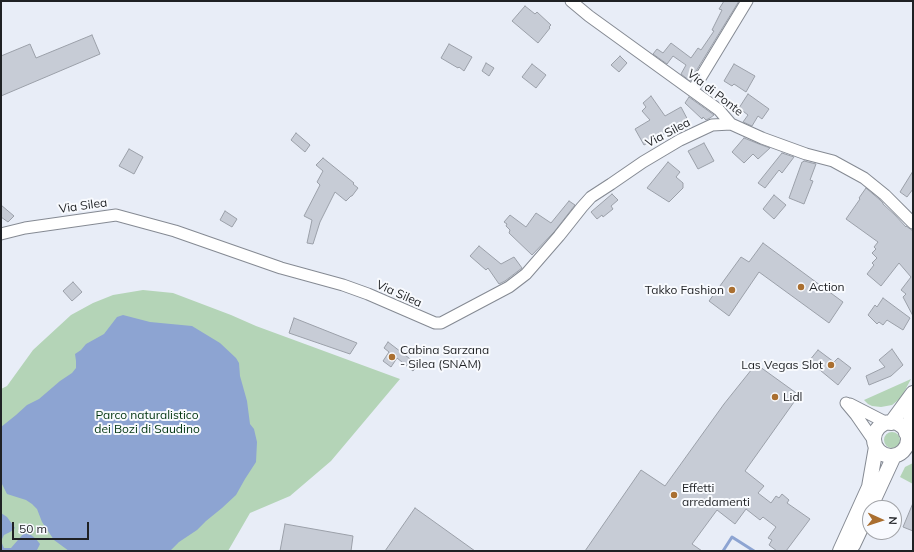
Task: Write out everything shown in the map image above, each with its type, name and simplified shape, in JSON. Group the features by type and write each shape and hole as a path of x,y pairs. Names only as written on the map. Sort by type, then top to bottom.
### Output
{"main road":[{"path":"889,423 913,393"},
{"path":"906,433 913,412"},
{"path":"840,551 869,487 875,444 874,436 878,428 889,423 896,423 900,425 906,433 908,440 905,449 898,455 894,456 883,455 879,452 875,444"},
{"path":"874,500 894,456"},
{"path":"851,551 862,526"}],"street":[{"name":"Via di Ponte","path":"571,1 589,16 719,110 730,124 762,138 806,154 833,161 864,178 885,195 913,223"},
{"path":"692,90 747,1"},
{"name":"Via Silea","path":"1,234 25,228 116,215 175,231 281,268 343,285 368,294 435,323 441,323 510,287 526,274 591,197 643,162 680,140 712,125 730,124"},
{"path":"875,444 856,415 846,403 889,423"}],"green space":[{"name":"Parco naturalistico dei Bozi di Saudino","path":"143,290 173,293 256,326 400,379 331,461 290,496 250,513 228,551 1,551 1,389 7,386 33,350 71,315 93,303 113,295"},
{"path":"911,379 901,398 892,405 881,407 872,406 864,400"},
{"path":"889,432 895,432 900,437 898,446 895,448 889,448 884,443 884,437"},
{"path":"913,463 913,484 900,477 905,467"}],"water":[{"path":"123,315 150,322 192,326 220,343 236,358 239,363 240,376 247,401 250,424 254,429 257,442 256,462 236,495 197,530 179,542 170,551 69,551 54,540 42,522 37,509 32,504 26,500 7,494 1,482 1,427 27,405 39,399 72,373 76,368 75,354 86,344 104,334 117,317"},
{"path":"1,513 7,517 15,528 4,535 1,541"},
{"path":"24,533 31,535 40,544 35,551 1,551 1,541 4,548 11,548"}],"building":[{"path":"724,1 739,1 690,81 681,74 686,65 673,56 667,64 653,54 657,49 663,53 671,43 691,58 698,48 701,50 714,31 712,30 722,10 719,9"},
{"path":"525,6 535,14 537,12 551,25 538,43 512,21"},
{"path":"92,35 100,54 1,96 1,56 30,44 36,58"},
{"path":"449,44 472,57 464,71 441,58"},
{"path":"620,56 627,63 619,72 611,65"},
{"path":"486,63 494,68 489,76 482,71"},
{"path":"532,64 546,75 536,88 522,77"},
{"path":"734,64 755,76 746,92 734,84 732,86 724,81"},
{"path":"748,94 769,109 762,119 758,116 752,126 743,122 748,115 739,108"},
{"path":"651,96 665,116 681,107 691,126 673,135 671,130 644,145 635,129 650,120 642,111 646,107 643,103"},
{"path":"689,97 714,115 706,120 703,117 702,119 685,103"},
{"path":"296,133 310,145 305,152 291,140"},
{"path":"744,138 770,148 758,159 753,154 744,163 732,152"},
{"path":"704,143 714,161 698,169 688,151"},
{"path":"129,149 143,157 134,174 119,166"},
{"path":"782,153 794,157 782,173 779,170 765,188 758,183"},
{"path":"323,158 358,188 346,201 335,192 320,222 313,244 307,243 312,220 304,216 320,185 317,182 323,171 316,165"},
{"path":"804,161 816,164 810,180 813,181 804,204 789,198 802,162"},
{"path":"668,162 680,172 676,177 683,183 683,188 669,202 647,188"},
{"path":"913,171 913,189 907,197 900,192"},
{"path":"866,188 906,227 913,231 913,316 903,297 906,294 901,290 911,277 899,263 881,286 867,274 874,265 872,263 877,258 872,253 876,249 874,247 878,242 846,219"},
{"path":"612,194 618,200 611,206 613,209 603,217 602,215 597,219 591,212"},
{"path":"774,195 786,205 774,219 763,209"},
{"path":"569,201 575,205 554,232 532,255 509,233 510,230 504,222 510,215 526,227 536,213 551,223"},
{"path":"1,205 14,216 8,222 1,217"},
{"path":"225,211 237,219 232,227 220,220"},
{"name":"Action","path":"763,243 843,302 829,323 759,272 729,316 709,301 741,257 749,262"},
{"path":"479,246 501,264 514,257 522,268 499,284 488,268 486,270 470,256"},
{"path":"73,282 82,292 72,301 63,291"},
{"path":"883,298 910,318 903,330 887,320 883,325 879,322 877,324 868,315 875,305 877,307"},
{"path":"294,318 357,343 350,354 289,333"},
{"path":"388,342 418,365 413,371 397,358 391,367 383,361 389,352 384,348"},
{"path":"892,349 903,365 891,376 869,385 866,376 885,367 879,360"},
{"name":"Las Vegas Slot","path":"818,350 834,362 838,358 851,368 838,385 809,361"},
{"path":"756,364 799,395 745,471 764,486 758,493 771,503 776,496 779,498 782,494 789,500 787,503 810,519 786,551 777,551 769,545 772,540 768,538 776,527 763,517 760,520 746,509 735,524 717,510 692,544 702,551 585,551 641,470 665,486 724,404"},
{"path":"913,503 913,531 903,527"},
{"path":"415,508 475,551 385,551"},
{"path":"285,524 353,536 351,551 280,551"}],"waterway":[{"path":"723,551 732,537 754,551"}],"place":[{"name":"Action","path":"801,287"},
{"name":"Takko Fashion","path":"732,290"},
{"name":"Cabina Sarzana - Silea (SNAM)","path":"392,357"},
{"name":"Las Vegas Slot","path":"831,365"},
{"name":"Lidl","path":"775,397"},
{"name":"Effetti arredamenti","path":"674,495"}]}
